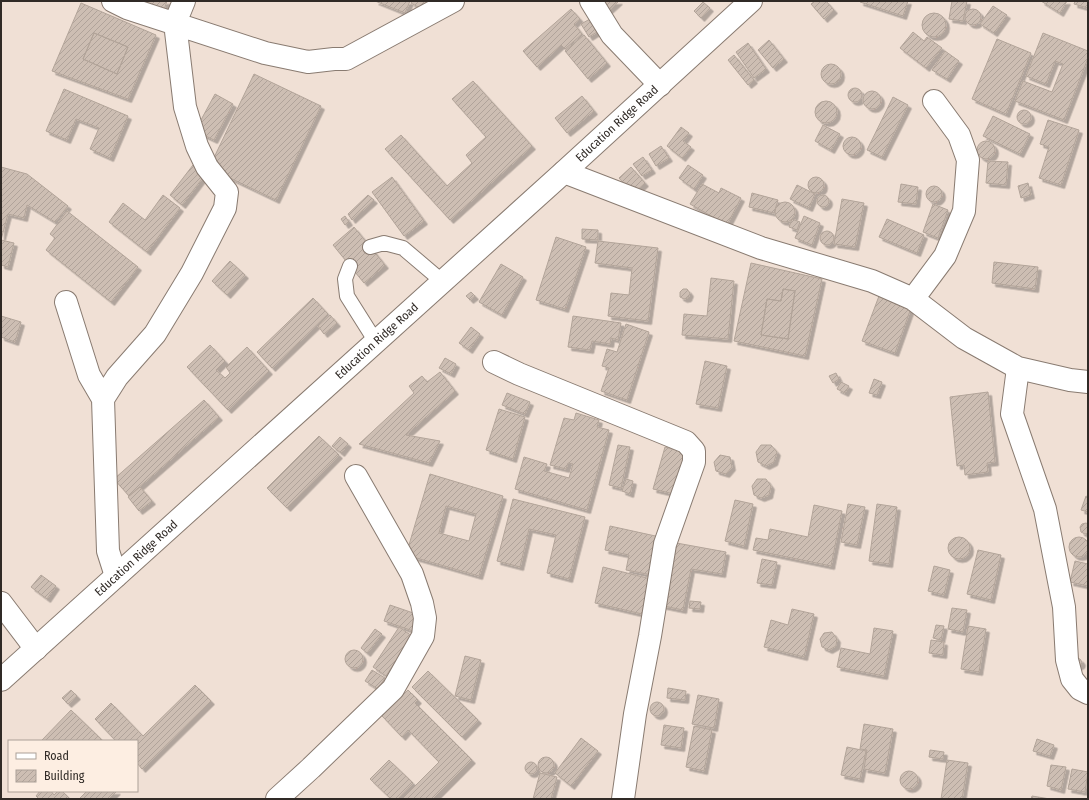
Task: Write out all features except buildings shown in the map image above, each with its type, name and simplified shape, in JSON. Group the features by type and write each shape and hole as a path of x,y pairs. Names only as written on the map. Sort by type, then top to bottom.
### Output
{"street":[{"path":"113,1 127,8 254,50 308,62 346,59 452,1"},
{"path":"103,399 117,377 155,334 192,273 225,208 227,192 207,167 197,146 185,107 175,24 184,1"},
{"path":"591,1 612,35 660,84"},
{"name":"Education Ridge Road","path":"1,680 564,172 751,1"},
{"path":"913,299 945,256 964,210 968,160 959,136 934,101"},
{"path":"564,172 760,248 872,282 913,299 964,338 1018,368 1070,380 1088,382"},
{"path":"66,302 89,375 103,399 108,551 116,576"},
{"path":"494,362 686,442 694,451 694,462 665,544 650,636 635,714 623,799"},
{"path":"1018,368 1012,414 1045,510 1064,607 1067,660 1072,679 1080,689 1088,694"},
{"path":"276,799 311,768 393,689 423,636 425,618 412,574 356,476"},
{"path":"1,603 36,649"}],"lane":[{"path":"370,247 384,243 403,248 442,282"},
{"path":"350,266 345,279 347,296 376,342"}]}
